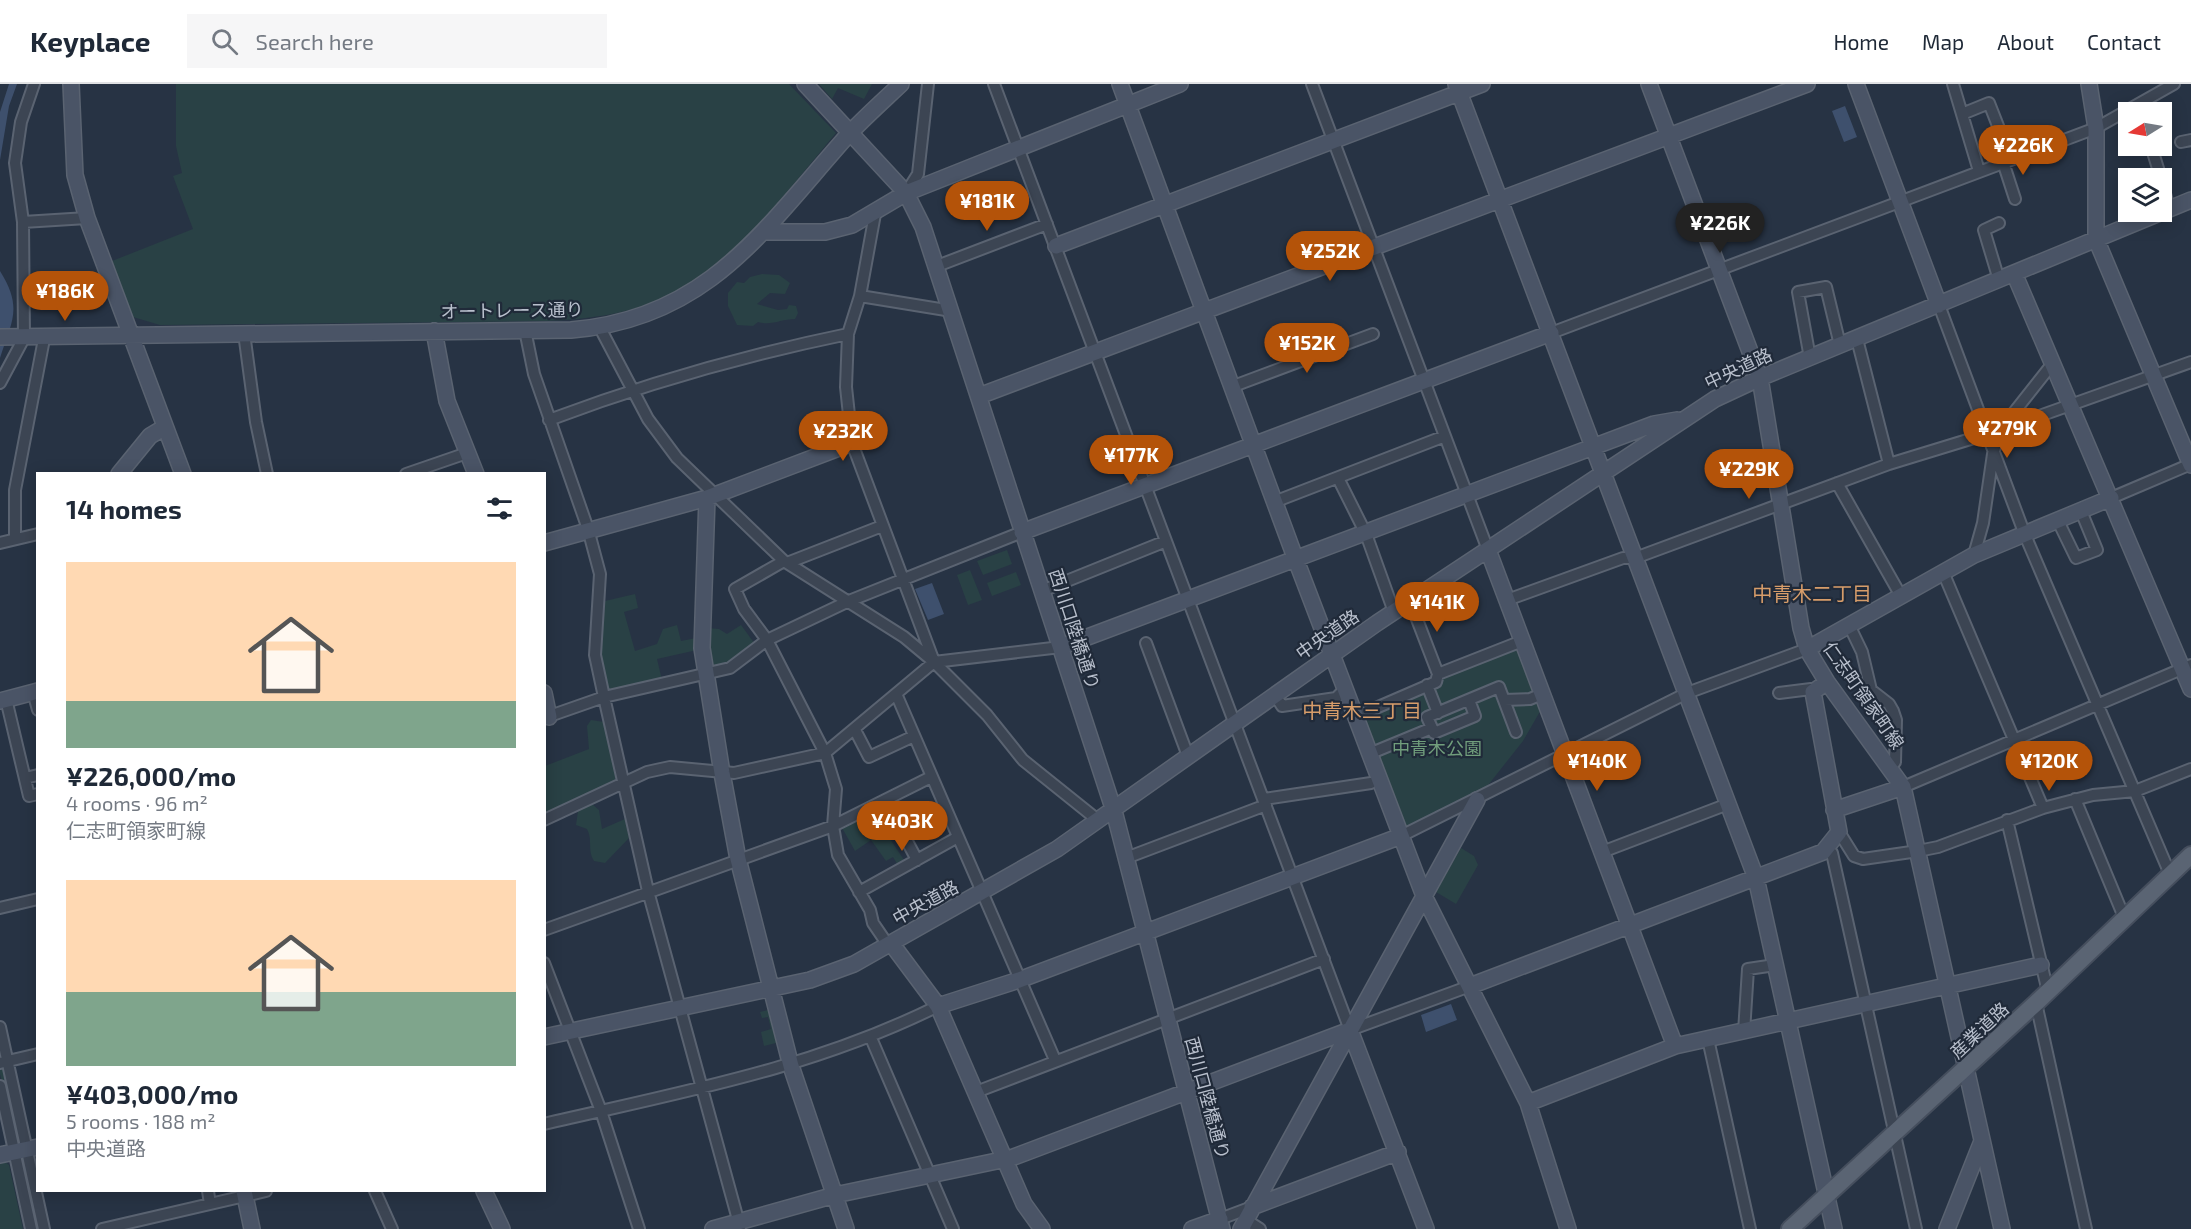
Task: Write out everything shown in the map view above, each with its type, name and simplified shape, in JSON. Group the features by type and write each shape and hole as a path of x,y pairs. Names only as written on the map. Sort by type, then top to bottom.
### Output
{"main road":[{"name":"産業道路","path":"1790,1229 2042,998 2191,855"}],"street":[{"path":"0,383 24,338 23,222 15,163 21,122 34,84"},
{"path":"71,84 75,175 87,218 182,472"},
{"name":"西川口陸橋通り","path":"805,84 906,193 918,213 1114,810 1221,1224"},
{"name":"オートレース通り","path":"0,338 525,330 599,326 654,312 689,295 729,267 850,133 901,84"},
{"path":"906,193 918,174 928,84"},
{"path":"994,84 1426,1229"},
{"path":"1120,84 1274,502 1424,896 1528,1102 1568,1229"},
{"path":"763,232 825,232 852,225 906,193 1180,84"},
{"path":"1312,84 1675,1046"},
{"path":"1056,246 1334,140 1458,88 1482,84"},
{"name":"仁志町領家町線","path":"1649,84 1760,378 1801,628 1808,649 1827,682 1903,787 2002,1229"},
{"path":"979,396 1807,84"},
{"path":"1856,84 2025,535 2170,874"},
{"path":"1953,84 1979,171"},
{"path":"546,1124 792,1066 872,1038 938,1006 1019,980 1401,837 1687,693 1808,649 1974,555 2191,464 2096,239 2096,128 2089,84"},
{"path":"2147,102 2159,88 2174,84"},
{"path":"1458,88 1756,878 1834,1229"},
{"path":"1962,114 1989,103 2007,161 2015,200"},
{"path":"547,718 604,697 730,668 767,640 902,578 2118,119"},
{"name":"中央道路","path":"2172,208 2190,204"},
{"path":"875,213 860,296 848,334 846,387 852,442 934,662"},
{"path":"23,222 87,218"},
{"name":"中央道路","path":"546,1037 772,989 833,972 890,944 983,892 1099,821 1332,654 1683,418 1720,396 2137,222"},
{"path":"1999,223 1984,230 2006,277 2053,363 2187,667 2191,689"},
{"path":"937,266 1047,224"},
{"path":"1810,358 1798,292 1826,287 1840,345"},
{"path":"860,296 952,311"},
{"path":"599,326 648,419 677,458 711,497 785,562 904,637 934,662 987,715 1023,759 1099,821"},
{"path":"525,330 534,374 588,530 600,574 595,655 648,891 739,1225"},
{"path":"434,331 444,390 475,472"},
{"path":"244,333 256,422 267,472"},
{"path":"549,420 631,389 786,347 848,334"},
{"path":"1231,387 1373,334"},
{"path":"15,539 15,490 44,339"},
{"path":"1857,339 1889,464"},
{"path":"1507,600 1623,558 1635,558 1889,464 2000,430 2191,362"},
{"path":"1974,555 1983,523 1993,454 2000,430 2053,363"},
{"path":"546,819 647,772 670,767 722,772 774,767 825,753 897,696 934,662 1061,647 1366,534 1593,446 1654,424 1683,418"},
{"path":"121,472 150,436 165,427"},
{"path":"1274,502 1445,436"},
{"path":"546,542 711,497 852,442"},
{"path":"412,472 467,453"},
{"path":"1338,478 1366,534 1394,612"},
{"path":"1837,483 1902,596"},
{"path":"711,497 701,624 706,675 738,859 792,1066 846,1229"},
{"path":"2058,521 2076,558 2097,550 2081,511"},
{"path":"882,526 785,562 735,589 744,609 767,640 825,753 836,789 832,826 838,855 873,922 938,1006 1024,1204 1042,1229"},
{"path":"0,543 36,534"},
{"path":"1042,591 1166,541"},
{"path":"1943,572 2043,808"},
{"path":"1355,717 1436,682 1438,674 1410,601"},
{"path":"1849,625 1862,652 1871,690 1889,704 1896,720 1895,762 1890,767"},
{"path":"1438,674 1522,641"},
{"path":"1146,643 1188,756"},
{"path":"1834,810 1903,787 2097,703 2187,667"},
{"path":"1813,692 1827,682"},
{"path":"1427,686 1438,712"},
{"path":"1469,700 1475,716 1434,733 1427,717 1499,687 1516,732"},
{"path":"1275,695 1282,706 1336,698 1345,689"},
{"path":"1779,693 1811,689 1813,692 1839,832 1854,856 1863,859 1938,847 2043,808 2093,795 2135,791 2191,769"},
{"path":"35,691 3,700 29,796 36,794"},
{"path":"1504,700 1530,699 1542,694"},
{"path":"897,696 1055,1060"},
{"path":"1369,754 1432,728"},
{"path":"855,730 869,757 914,736"},
{"path":"25,778 36,775"},
{"path":"546,929 832,826 931,777"},
{"path":"1126,858 1265,802 1371,783"},
{"path":"885,800 917,860"},
{"path":"1246,1219 1477,800"},
{"path":"2075,800 2124,917"},
{"path":"1602,852 1728,804"},
{"path":"2007,820 2041,965 2042,998 2086,1229"},
{"path":"713,1229 739,1225 835,1195 1006,1160 1823,852 1839,832"},
{"path":"859,892 958,837"},
{"path":"1826,848 1832,853 1916,1229"},
{"path":"0,908 36,899"},
{"path":"976,1092 1167,1017 1324,959"},
{"path":"1528,1102 1675,1046 2041,965"},
{"path":"1744,1032 1748,969 1775,966"},
{"path":"546,968 601,1111 639,1229"},
{"path":"0,1027 31,1229"},
{"path":"872,1038 953,1229"},
{"path":"1708,1039 1750,1229"},
{"path":"4,1062 36,1054"},
{"path":"0,1086 44,1229"},
{"path":"1947,1229 1982,1140"},
{"path":"1192,1229 1246,1219 1398,1152"},
{"path":"208,1192 210,1204"},
{"path":"375,1192 392,1229"},
{"path":"484,1192 502,1229"},
{"path":"102,1229 146,1224 244,1193 252,1229"},
{"path":"1246,1219 1260,1229"}],"green space":[{"path":"176,84 789,84 836,133 778,202 736,247 689,284 663,298 635,308 591,317 547,321 160,325 133,317 112,261 193,229 173,176 182,173 176,146"},
{"path":"819,84 872,84 864,99 838,88 832,99"},
{"path":"762,274 779,275 790,283 785,294 770,293 757,304 778,310 787,309 789,305 796,306 798,313 795,319 768,323 758,322 753,326 737,325 728,306 728,293 737,282 744,283 750,277"},
{"path":"1007,550 1012,564 983,575 977,561"},
{"path":"970,570 982,600 968,605 957,575"},
{"path":"1016,572 1021,585 992,596 987,583"},
{"path":"635,594 638,608 624,612 635,651 657,644 663,629 677,625 681,641 696,638 697,650 657,659 662,680 609,692 599,651 605,601"},
{"path":"741,625 755,644 726,667 712,669 707,628 719,629 727,634"},
{"name":"中青木公園","path":"1516,647 1521,648 1542,708 1523,741 1485,789 1404,827 1363,720 1365,716 1443,676"},
{"path":"591,720 604,722 616,778 611,784 596,792 571,800 559,809 555,808 546,812 546,766 589,749 587,726"},
{"path":"592,804 599,810 602,829 625,819 629,838 605,863 594,861 587,829 576,825 578,811"},
{"path":"872,812 906,863 899,867 893,857 886,861 871,840 855,851 841,826"},
{"path":"1461,848 1474,856 1478,865 1456,904 1436,892"},
{"path":"772,1009 780,1042 764,1046 761,1032 771,1029 768,1017 762,1018 760,1012"},
{"path":"4,1065 13,1106 17,1142 0,1074 0,1066"},
{"path":"5,1162 9,1165 23,1229 0,1229 0,1164"},
{"path":"21,1164 25,1164 40,1229 35,1229"}],"water":[{"path":"9,84 17,84 9,106 0,160 0,112"},
{"path":"1845,106 1857,137 1844,142 1832,111"},
{"path":"0,271 11,295 13,314 0,358"},
{"path":"932,583 944,614 928,620 915,589"},
{"path":"1451,1004 1457,1020 1426,1032 1421,1015"}],"district":[{"name":"中青木二丁目","path":"1812,593"},
{"name":"中青木三丁目","path":"1362,710"}]}
